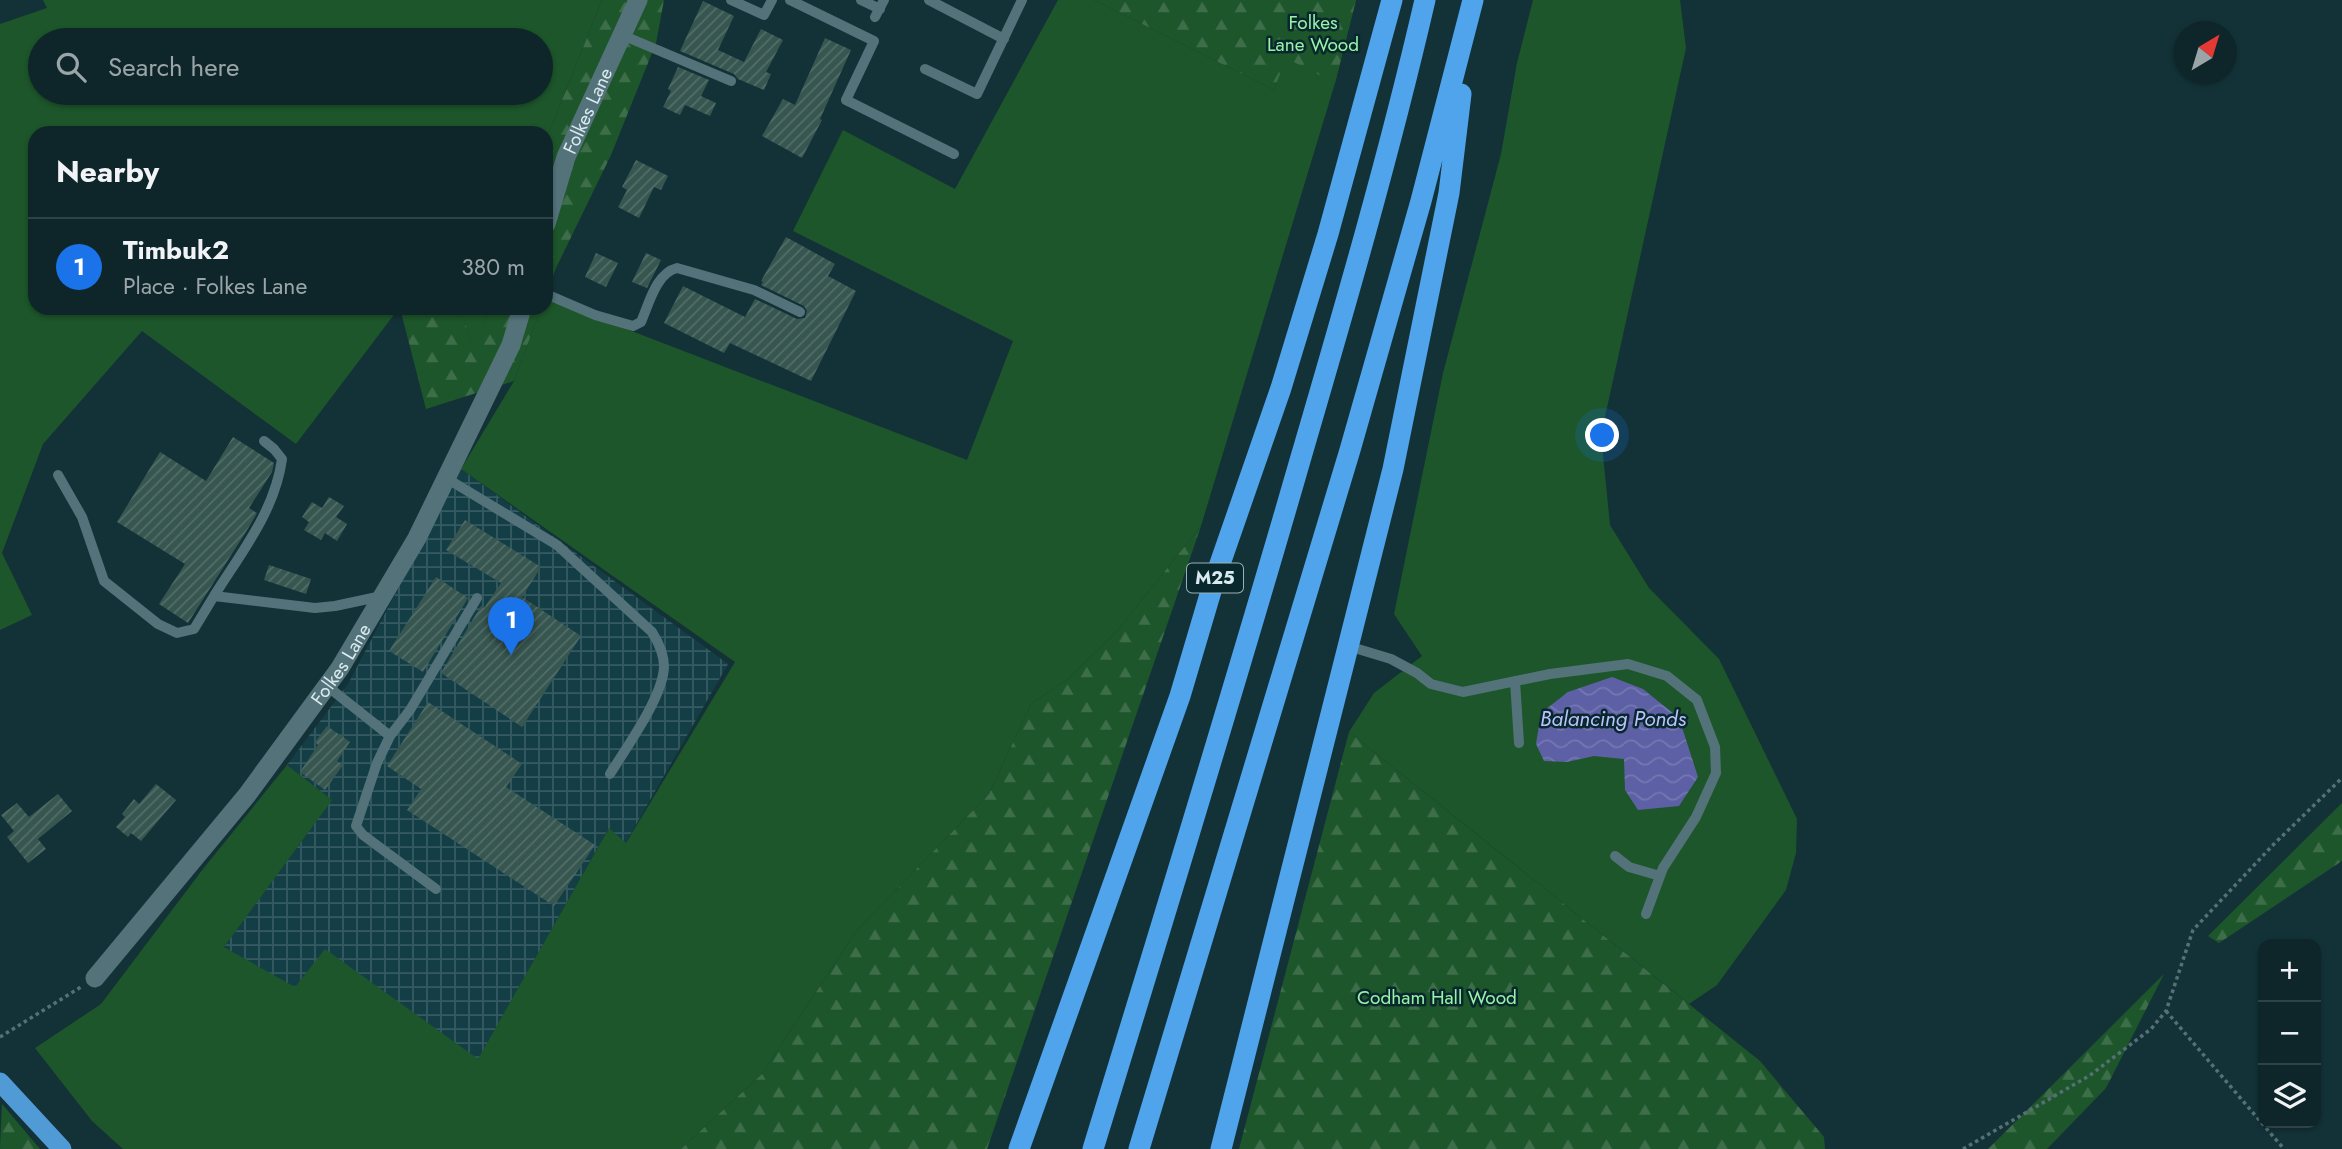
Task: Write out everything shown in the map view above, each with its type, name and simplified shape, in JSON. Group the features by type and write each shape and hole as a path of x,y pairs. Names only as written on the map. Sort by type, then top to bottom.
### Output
{"highway":[{"name":"M25","path":"1019,1149 1180,696 1214,581 1281,388 1328,234 1392,0"},
{"name":"M25","path":"1093,1149 1256,612 1325,374 1378,185 1425,0"},
{"path":"1220,1149 1393,470 1449,193 1472,4"},
{"path":"1139,1149 1350,450 1421,201 1472,4"},
{"path":"0,1082 62,1149"}],"street":[{"name":"Folkes Lane","path":"553,201 566,157 638,0"},
{"name":"Folkes Lane","path":"95,978 247,795 340,668 417,538 511,345 520,315"}],"lane":[{"path":"731,0 764,16 772,0"},
{"path":"790,0 874,41 846,100 954,154"},
{"path":"861,0 880,9"},
{"path":"929,0 1003,39"},
{"path":"925,69 977,94 1022,0"},
{"path":"622,35 732,81"},
{"path":"553,297 633,326 641,322 662,277 669,270 677,268 754,290 800,312"},
{"path":"58,475 82,517 104,581 158,624 177,633 194,629 269,509 280,477 282,459 264,441"},
{"path":"446,478 557,545 652,632 657,640 663,658 661,682 648,711 610,774"},
{"path":"214,596 315,608 383,596"},
{"path":"436,888 363,835 356,826 377,764 390,736 410,710 477,598"},
{"path":"1348,646 1391,659 1431,684 1463,692 1550,674 1628,664 1667,676 1697,700 1715,747 1716,773 1696,817 1660,876 1646,914"},
{"path":"1515,681 1519,743"},
{"path":"327,686 390,736"},
{"path":"1615,856 1629,867 1660,876"}],"path":[{"path":"1963,1149 2089,1076 2151,1029 2166,1010 2193,930 2274,844 2342,778"},
{"path":"0,1038 95,978"},
{"path":"2166,1010 2284,1149"}],"shaded area":[{"path":"461,469 728,664 625,844 608,829 478,1060 325,950 295,988 224,947 331,800 287,765 348,684"}],"green space":[{"path":"43,0 602,0 552,126 28,126 28,315 394,315 296,444 142,331 43,444 2,553 32,615 0,630 0,24 47,8"},
{"path":"602,0 664,0 656,43 611,155 553,276 552,126"},
{"path":"1058,0 1094,0 1274,90 1286,57 1356,0 1335,83 1201,526 1117,631 1068,679 1031,704 989,794 857,930 762,1074 681,1149 123,1149 92,1121 35,1048 101,1004 203,869 287,765 332,800 224,947 295,987 325,949 478,1059 609,828 626,843 735,662 461,469 514,381 538,315 553,315 553,301 967,460 1013,341 793,231 843,130 955,189"},
{"name":"Folkes Lane Wood","path":"1094,0 1356,0 1335,83 1286,58 1274,90"},
{"path":"1533,0 1680,0 1686,48 1601,435 1610,525 1649,588 1719,659 1797,819 1796,853 1786,890 1717,985 1689,1004 1349,732 1374,693 1422,656 1394,614 1443,373 1501,154 1517,63"},
{"path":"402,315 463,315 472,347 488,315 538,315 514,381 426,409"},
{"path":"463,315 488,315 472,348"},
{"path":"1201,526 987,1149 681,1149 762,1074 857,930 989,794 1031,704 1068,679 1117,631"},
{"name":"Codham Hall Wood","path":"1349,732 1760,1061 1824,1137 1825,1149 1239,1149"},
{"path":"2342,803 2342,861 2219,943 2208,936"},
{"path":"2164,974 2106,1088 2047,1149 1988,1149"},
{"path":"2,1104 40,1149 0,1149"}],"water":[{"name":"Balancing Ponds","path":"1612,677 1643,689 1679,718 1698,777 1679,806 1638,810 1625,790 1624,759 1594,756 1567,762 1544,761 1536,744 1541,713 1568,692"}],"building":[{"path":"703,1 734,16 718,50 744,62 761,29 783,40 766,72 771,74 764,90 680,51"},
{"path":"825,38 851,50 820,119 822,120 802,158 762,136 783,99 795,105"},
{"path":"678,67 709,80 701,96 716,103 710,116 685,105 680,115 663,107"},
{"path":"636,160 668,176 661,190 654,187 639,218 618,207 627,190 622,187"},
{"path":"786,237 835,264 828,276 856,291 811,381 730,343 724,353 664,323 683,286 745,317 755,299 797,319 805,318 807,311 804,306 761,285"},
{"path":"596,253 618,263 606,287 585,277"},
{"path":"646,253 661,260 647,288 632,282"},
{"path":"233,437 274,463 272,472 249,508 257,513 188,623 159,604 185,564 117,522 160,452 206,481"},
{"path":"329,497 344,506 336,517 347,524 337,541 325,533 321,540 304,530 309,522 302,517 312,502 322,508"},
{"path":"465,520 541,567 522,597 581,636 522,727 441,673 481,606 484,608 501,583 446,550"},
{"path":"269,565 311,579 306,594 264,580"},
{"path":"436,577 468,598 423,672 389,651"},
{"path":"428,702 522,764 506,787 595,845 554,906 407,810 421,789 387,766"},
{"path":"327,726 350,742 337,761 343,765 325,790 300,772 318,745 315,742"},
{"path":"156,784 176,800 141,841 131,833 128,837 116,827 125,817 122,814 134,799 139,804"},
{"path":"58,794 72,811 38,839 46,849 28,863 7,837 14,831 1,815 17,803 29,817"}],"place":[{"name":"Timbuk2","path":"511,655"}]}
